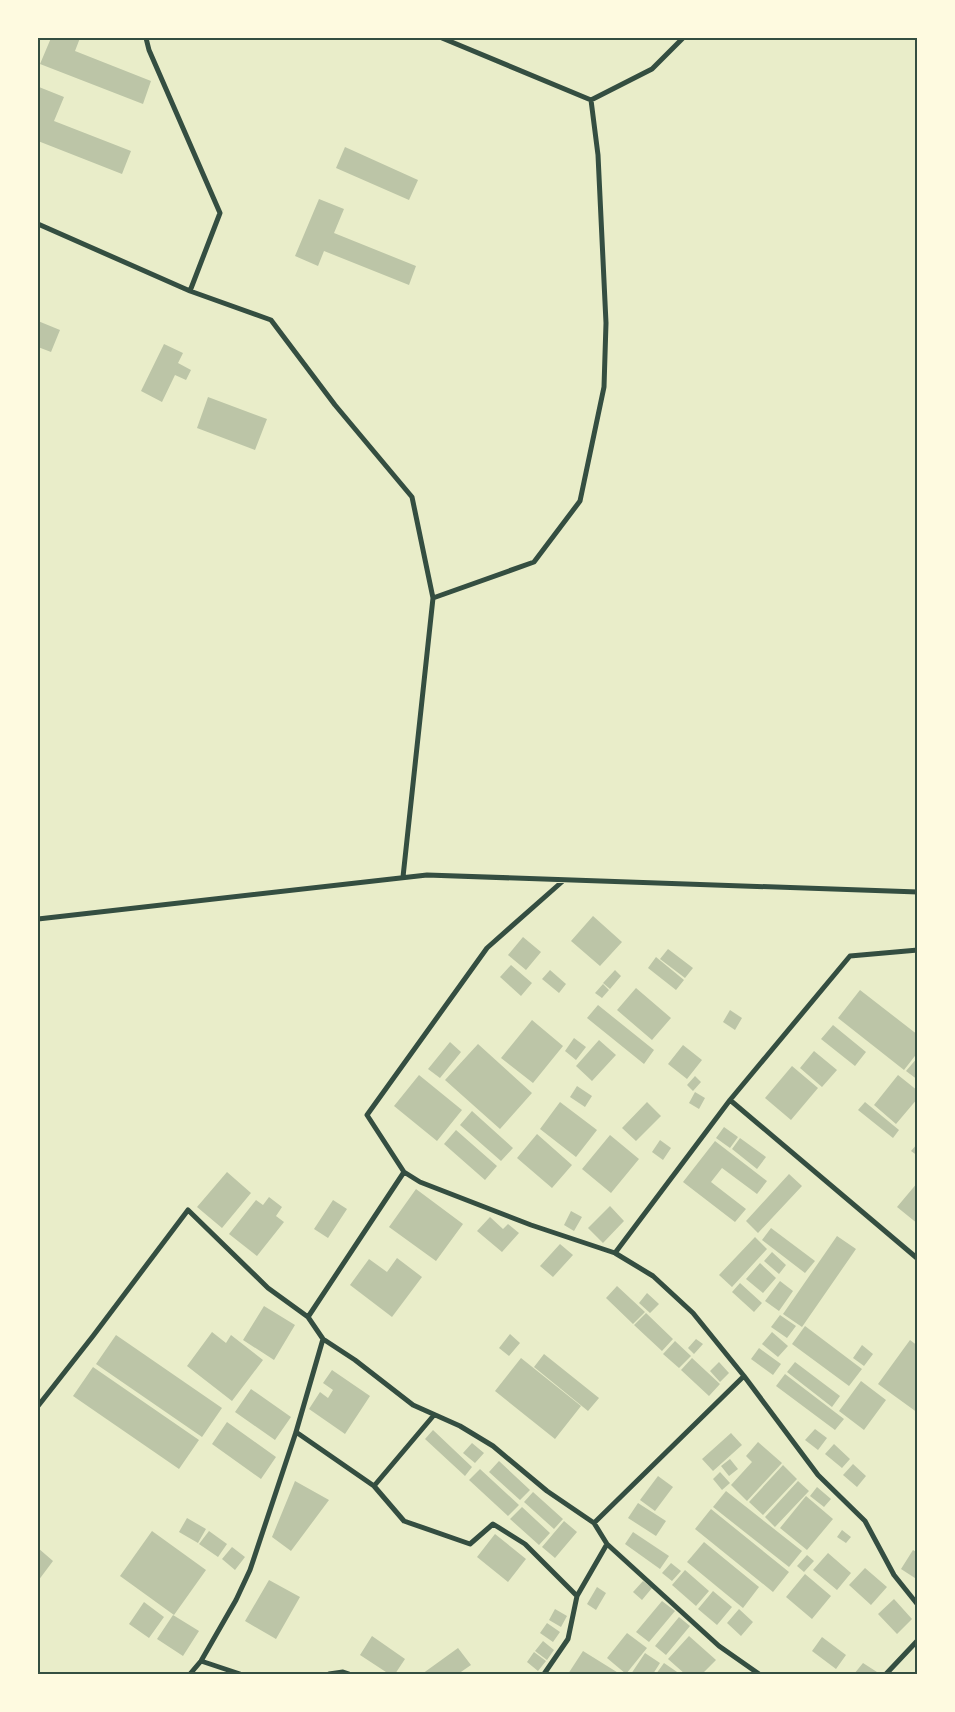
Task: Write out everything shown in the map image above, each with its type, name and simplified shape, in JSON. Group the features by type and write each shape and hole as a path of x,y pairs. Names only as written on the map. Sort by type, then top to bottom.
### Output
{"street":[{"path":"146,38 149,50 220,213 190,291"},
{"path":"442,38 591,100 652,69 683,38"},
{"path":"434,598 534,562 580,500 604,387 606,323 598,155 591,100"},
{"path":"38,224 190,291 271,320 336,405 412,497 434,598 403,878"},
{"path":"38,919 427,875 918,892"},
{"path":"564,880 487,948 367,1116 404,1172 420,1182 531,1226 614,1253 653,1276 693,1313 744,1376 818,1476 864,1521 894,1575 918,1605"},
{"path":"614,1253 730,1100 850,956 918,950"},
{"path":"730,1100 918,1259"},
{"path":"308,1317 404,1172"},
{"path":"38,1406 188,1210 268,1288 308,1317 323,1339 355,1360 413,1405 460,1426 493,1446 547,1491 594,1523 607,1544 719,1646 758,1674"},
{"path":"190,1674 201,1661 236,1600 250,1570 296,1432 323,1339"},
{"path":"594,1523 744,1376"},
{"path":"374,1486 434,1415"},
{"path":"296,1432 374,1486 404,1521 470,1544 493,1524 525,1544 577,1596"},
{"path":"544,1674 568,1639 577,1596 607,1544"},
{"path":"886,1674 918,1640"},
{"path":"201,1661 240,1674"},
{"path":"329,1674 343,1672 349,1674"}],"building":[{"path":"51,38 80,38 75,51 151,81 143,104 40,64"},
{"path":"39,87 64,97 54,121 131,151 122,174 38,141"},
{"path":"345,147 418,180 409,200 336,168"},
{"path":"319,199 344,209 334,233 416,266 409,285 324,251 318,266 295,256"},
{"path":"38,321 60,330 51,352 38,347"},
{"path":"164,344 183,353 178,363 191,370 186,380 175,375 162,402 141,391"},
{"path":"208,397 267,419 255,450 197,428"},
{"path":"593,916 622,942 600,966 571,941"},
{"path":"523,937 541,952 526,970 508,955"},
{"path":"668,949 693,968 685,978 660,959"},
{"path":"656,957 684,980 676,990 648,968"},
{"path":"511,965 532,983 521,996 500,977"},
{"path":"550,970 566,984 559,993 542,979"},
{"path":"615,970 621,976 610,989 603,983"},
{"path":"603,984 609,990 602,998 595,993"},
{"path":"636,988 671,1018 652,1040 617,1010"},
{"path":"860,990 918,1035 918,1052 904,1070 838,1018"},
{"path":"598,1005 654,1050 644,1064 587,1018"},
{"path":"730,1010 742,1018 735,1030 723,1022"},
{"path":"532,1020 563,1046 533,1083 501,1058"},
{"path":"833,1025 866,1052 855,1066 821,1039"},
{"path":"574,1038 586,1047 576,1060 565,1051"},
{"path":"599,1040 616,1055 592,1081 576,1066"},
{"path":"450,1042 461,1052 440,1078 428,1069"},
{"path":"478,1044 532,1093 500,1129 445,1080"},
{"path":"683,1045 702,1060 687,1079 668,1064"},
{"path":"814,1051 837,1070 822,1087 800,1068"},
{"path":"918,1057 918,1080 906,1071"},
{"path":"792,1066 818,1088 791,1120 765,1098"},
{"path":"419,1075 462,1110 437,1141 394,1106"},
{"path":"898,1075 918,1091 918,1098 896,1124 874,1105"},
{"path":"695,1076 701,1082 693,1091 687,1085"},
{"path":"577,1086 592,1096 585,1107 570,1097"},
{"path":"695,1092 705,1098 699,1109 689,1103"},
{"path":"560,1102 597,1130 576,1157 540,1129"},
{"path":"647,1102 661,1116 636,1141 622,1128"},
{"path":"865,1102 899,1130 893,1138 858,1110"},
{"path":"472,1111 513,1148 501,1161 460,1125"},
{"path":"724,1127 738,1137 730,1148 716,1138"},
{"path":"456,1130 497,1166 485,1180 444,1144"},
{"path":"537,1134 572,1165 552,1188 517,1158"},
{"path":"610,1135 639,1159 611,1193 582,1169"},
{"path":"740,1138 766,1157 757,1169 732,1149"},
{"path":"660,1140 671,1148 663,1160 652,1152"},
{"path":"715,1141 767,1181 757,1194 722,1168 711,1182 746,1209 735,1222 683,1182"},
{"path":"918,1143 918,1156 911,1151"},
{"path":"227,1172 251,1193 222,1228 197,1207"},
{"path":"789,1174 802,1186 758,1233 746,1221"},
{"path":"918,1182 918,1224 897,1207"},
{"path":"416,1189 463,1224 436,1261 389,1227"},
{"path":"269,1197 282,1207 276,1216 284,1222 257,1256 229,1234 256,1200 263,1205"},
{"path":"333,1200 347,1209 328,1238 314,1229"},
{"path":"610,1206 624,1221 603,1243 588,1228"},
{"path":"571,1211 582,1217 574,1231 564,1225"},
{"path":"490,1217 503,1229 508,1224 519,1233 502,1252 477,1231"},
{"path":"771,1228 815,1261 805,1273 762,1240"},
{"path":"837,1236 856,1249 802,1327 783,1314"},
{"path":"755,1237 767,1249 732,1287 719,1275"},
{"path":"560,1244 573,1255 553,1277 540,1266"},
{"path":"772,1252 786,1265 779,1274 764,1261"},
{"path":"397,1258 422,1277 392,1317 350,1285 369,1259 387,1272"},
{"path":"760,1263 776,1278 763,1293 746,1279"},
{"path":"780,1281 793,1291 779,1311 765,1301"},
{"path":"740,1283 762,1303 754,1312 732,1292"},
{"path":"617,1286 645,1312 633,1324 606,1298"},
{"path":"647,1293 659,1304 650,1313 639,1303"},
{"path":"264,1306 295,1325 274,1360 243,1340"},
{"path":"646,1313 673,1339 662,1351 634,1325"},
{"path":"780,1315 796,1326 787,1338 771,1327"},
{"path":"805,1326 862,1369 849,1386 792,1344"},
{"path":"212,1332 226,1343 231,1335 263,1360 232,1401 187,1366"},
{"path":"772,1332 788,1346 778,1357 762,1344"},
{"path":"510,1334 520,1343 509,1356 499,1348"},
{"path":"116,1335 222,1408 202,1437 96,1364"},
{"path":"696,1339 703,1344 694,1354 688,1348"},
{"path":"910,1340 918,1346 918,1413 878,1384"},
{"path":"675,1341 691,1356 679,1368 663,1354"},
{"path":"862,1345 873,1354 864,1366 853,1358"},
{"path":"759,1348 781,1364 773,1375 751,1359"},
{"path":"544,1354 599,1398 588,1411 534,1367"},
{"path":"521,1358 581,1406 555,1439 495,1391"},
{"path":"692,1358 720,1384 709,1396 681,1370"},
{"path":"719,1362 729,1373 720,1382 710,1371"},
{"path":"795,1362 840,1396 832,1407 787,1372"},
{"path":"93,1367 199,1440 179,1469 73,1396"},
{"path":"332,1370 370,1396 345,1434 309,1409 320,1392 328,1398 333,1390 323,1383"},
{"path":"785,1374 844,1419 835,1430 776,1386"},
{"path":"861,1381 886,1400 864,1430 839,1411"},
{"path":"251,1389 291,1417 275,1440 235,1412"},
{"path":"227,1422 276,1457 261,1479 212,1444"},
{"path":"815,1429 827,1438 818,1450 805,1440"},
{"path":"433,1430 472,1467 465,1476 425,1439"},
{"path":"731,1433 742,1445 713,1471 702,1459"},
{"path":"758,1442 782,1463 747,1501 731,1485 752,1462 746,1456"},
{"path":"472,1443 484,1453 475,1463 463,1453"},
{"path":"834,1444 850,1459 842,1468 825,1454"},
{"path":"730,1459 738,1469 729,1476 721,1466"},
{"path":"499,1461 530,1490 520,1500 489,1472"},
{"path":"853,1464 866,1476 857,1487 843,1475"},
{"path":"783,1465 797,1479 763,1515 749,1502"},
{"path":"480,1469 519,1505 508,1516 469,1480"},
{"path":"720,1472 730,1483 722,1490 713,1479"},
{"path":"658,1476 673,1487 655,1511 640,1500"},
{"path":"295,1481 329,1500 291,1551 272,1537"},
{"path":"798,1481 809,1491 775,1527 765,1517"},
{"path":"817,1487 831,1499 824,1507 810,1496"},
{"path":"726,1491 802,1551 789,1567 713,1507"},
{"path":"533,1492 563,1519 554,1529 524,1502"},
{"path":"806,1496 833,1519 807,1550 780,1528"},
{"path":"638,1503 666,1521 656,1536 628,1518"},
{"path":"522,1507 550,1533 539,1545 510,1519"},
{"path":"711,1509 789,1572 773,1592 695,1529"},
{"path":"187,1518 206,1529 198,1543 179,1532"},
{"path":"564,1521 577,1532 555,1558 542,1547"},
{"path":"842,1530 851,1537 846,1543 837,1537"},
{"path":"152,1531 206,1570 174,1615 120,1576"},
{"path":"209,1531 227,1544 218,1557 199,1544"},
{"path":"633,1532 669,1556 660,1569 625,1544"},
{"path":"495,1534 526,1559 508,1582 477,1557"},
{"path":"704,1542 759,1587 743,1608 687,1562"},
{"path":"232,1547 245,1557 235,1570 222,1559"},
{"path":"38,1548 53,1561 38,1581"},
{"path":"913,1550 918,1553 918,1580 901,1569"},
{"path":"828,1553 851,1573 837,1590 813,1570"},
{"path":"807,1555 814,1561 804,1572 797,1566"},
{"path":"671,1563 681,1571 672,1581 662,1573"},
{"path":"865,1568 887,1587 871,1605 849,1585"},
{"path":"685,1570 709,1591 696,1606 672,1585"},
{"path":"805,1574 831,1596 812,1619 786,1597"},
{"path":"269,1580 300,1597 276,1639 245,1621"},
{"path":"643,1581 652,1588 642,1600 633,1592"},
{"path":"597,1587 606,1593 596,1610 587,1604"},
{"path":"713,1591 732,1607 717,1625 698,1609"},
{"path":"894,1599 912,1619 897,1634 878,1614"},
{"path":"662,1601 675,1611 649,1642 636,1632"},
{"path":"144,1602 164,1617 149,1638 129,1624"},
{"path":"555,1609 567,1616 561,1627 549,1620"},
{"path":"739,1609 753,1622 741,1636 727,1623"},
{"path":"173,1615 199,1631 183,1656 157,1639"},
{"path":"679,1617 690,1626 666,1655 655,1646"},
{"path":"547,1623 560,1632 553,1642 540,1633"},
{"path":"627,1633 647,1648 626,1674 607,1658"},
{"path":"372,1636 405,1659 395,1674 389,1674 360,1655"},
{"path":"689,1636 716,1660 702,1674 685,1674 668,1659"},
{"path":"822,1637 846,1655 836,1669 812,1651"},
{"path":"543,1641 554,1650 547,1660 535,1651"},
{"path":"458,1648 471,1665 458,1674 422,1674"},
{"path":"583,1651 620,1674 568,1674"},
{"path":"534,1652 546,1661 538,1671 527,1662"},
{"path":"645,1653 660,1663 653,1674 631,1674"},
{"path":"664,1663 680,1674 656,1674"},
{"path":"863,1663 877,1672 876,1674 854,1674"}]}
